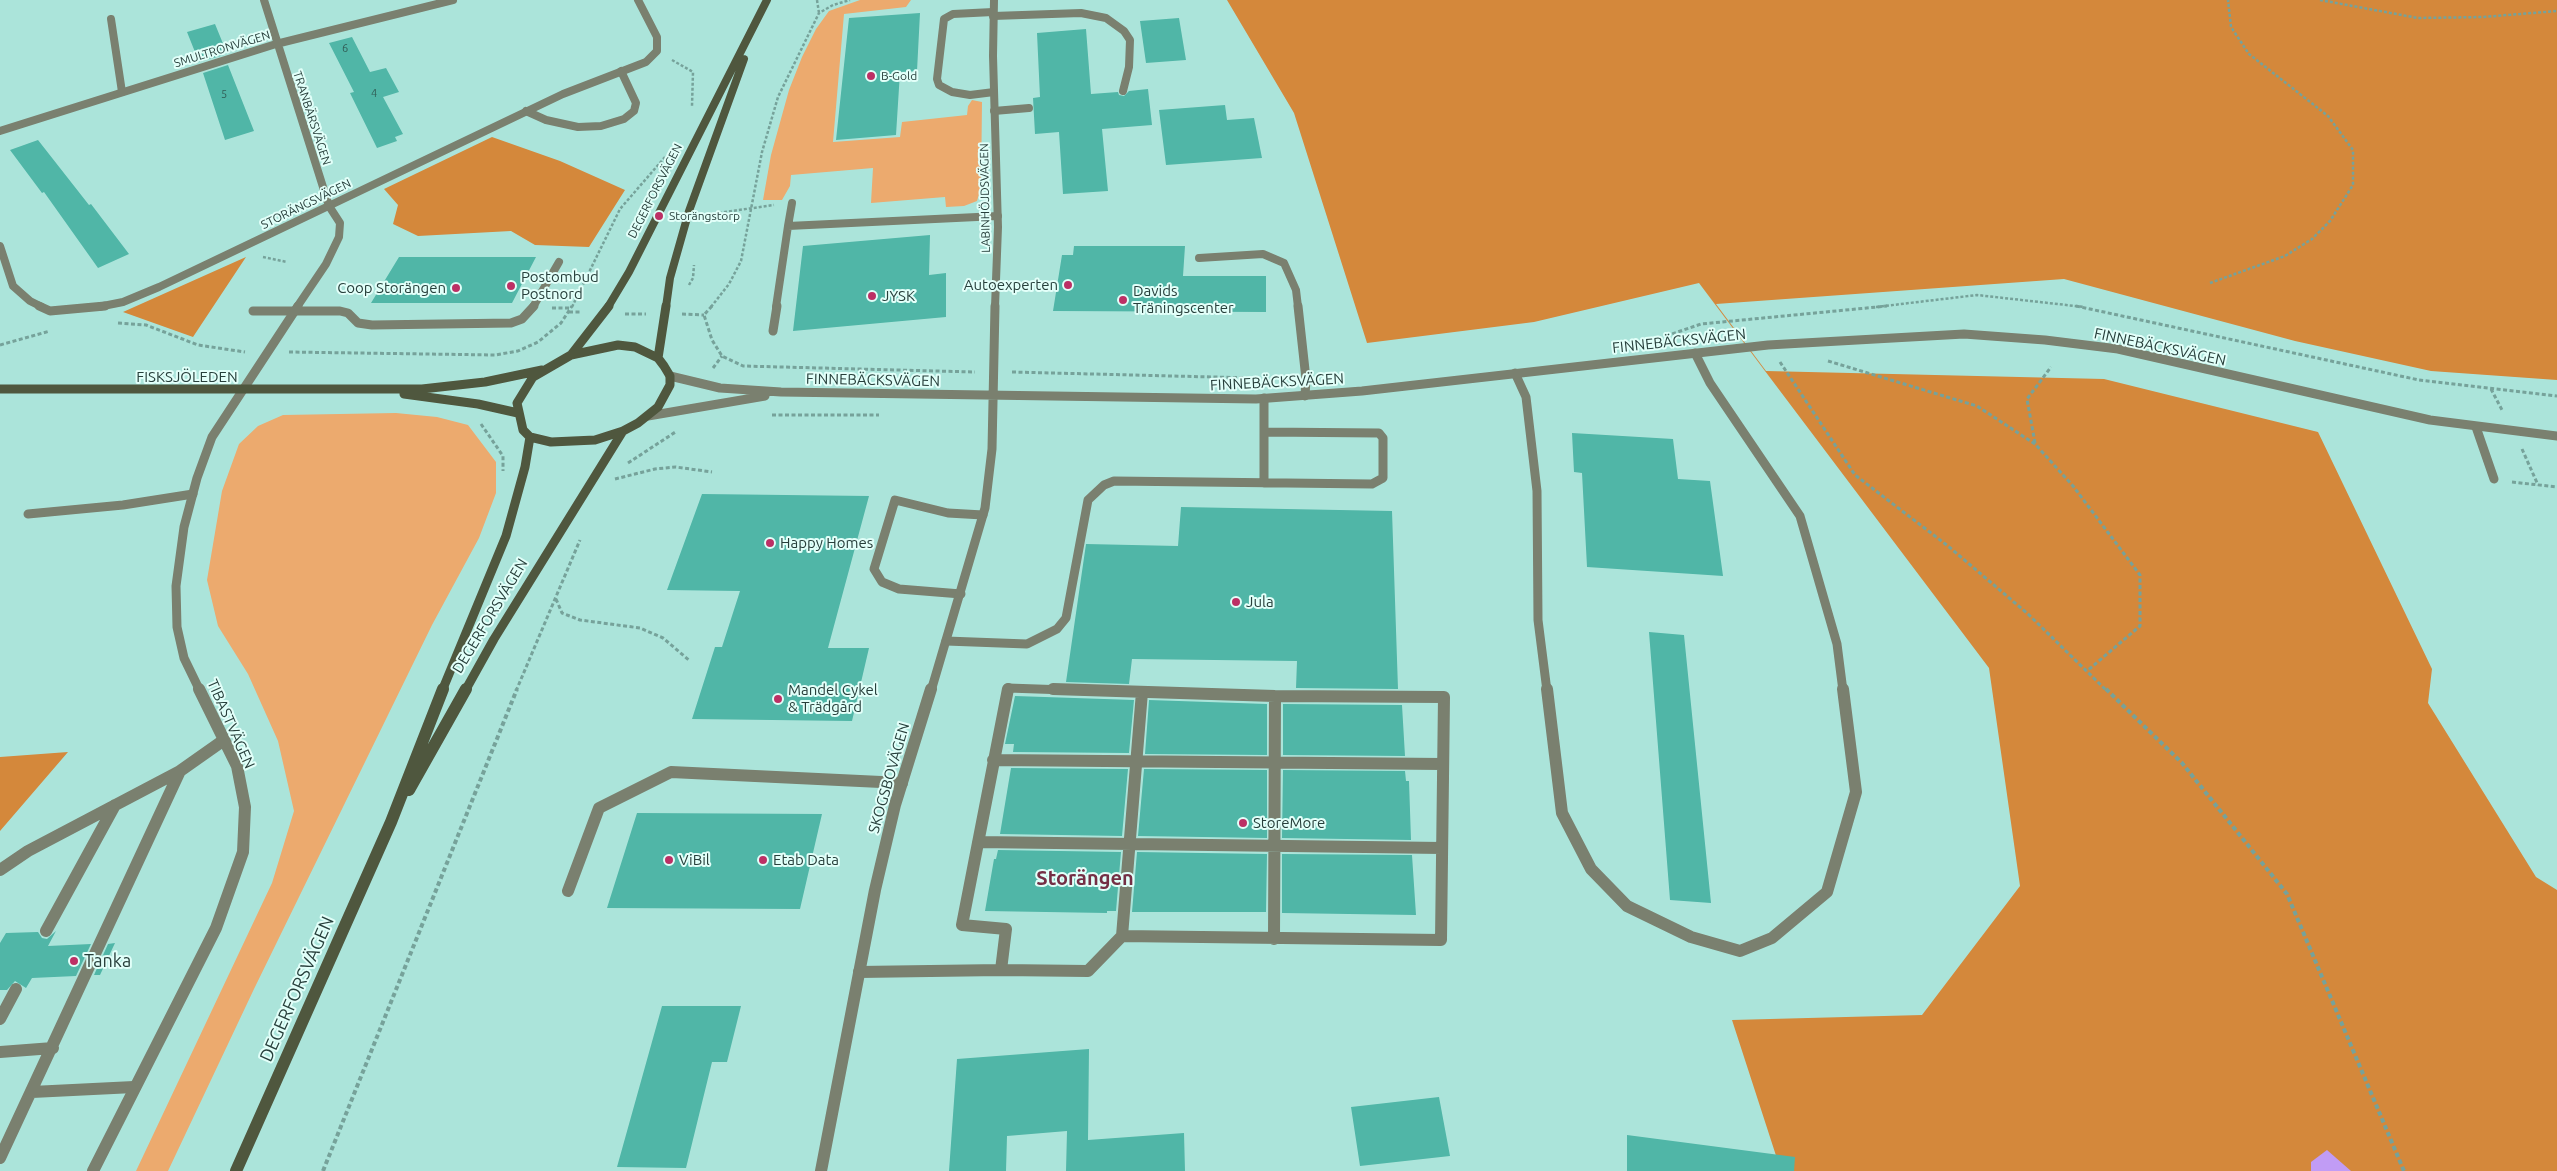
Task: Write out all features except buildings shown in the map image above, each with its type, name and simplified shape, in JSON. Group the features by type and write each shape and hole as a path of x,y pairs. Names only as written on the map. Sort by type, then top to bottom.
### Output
{"main road":[{"name":"DEGERFORSVÄGEN","path":"571,355 604,314 659,216 767,0"},
{"name":"DEGERFORSVÄGEN","path":"658,358 663,314 689,211 734,90 752,32"},
{"path":"618,345 635,347 658,358 670,376 670,385 665,397 648,416 623,432 582,442 551,442 530,437 523,430 517,403 521,394 542,370 571,355 618,345"},
{"name":"FISKSJÖLEDEN","path":"0,389 240,391 422,389 485,382 542,370"},
{"name":"FISKSJÖLEDEN","path":"373,390 478,404 518,413"},
{"name":"DEGERFORSVÄGEN","path":"391,822 494,638 623,432"},
{"name":"DEGERFORSVÄGEN","path":"236,1171 391,822 473,612 506,536 530,437"}],"street":[{"name":"TRANBÄRSVÄGEN","path":"240,391 326,264 339,236 340,223 329,206 276,44 264,0"},
{"name":"SMULTRONVÄGEN","path":"0,131 276,44 453,0"},
{"path":"638,0 657,37 657,51"},
{"name":"LABINHÖJDSVÄGEN","path":"992,396 998,216 994,111 994,0"},
{"path":"994,92 970,95 952,92 939,85 937,79 944,19 953,14 1082,13 1106,18 1124,31 1130,40 1129,67 1123,91"},
{"path":"111,18 122,92"},
{"name":"STORÄNGSVÄGEN","path":"0,246 14,286 30,301 50,311 92,308 123,302 159,287 526,111 591,82 646,62 657,51"},
{"path":"526,111 546,120 578,127 601,126 624,119 634,111 636,104 621,71"},
{"path":"994,111 1029,108"},
{"path":"773,331 792,203"},
{"path":"788,226 998,216"},
{"path":"1199,258 1263,254 1284,263 1296,290 1306,379 1305,396"},
{"path":"253,311 340,311 348,313 358,323 372,325 511,323 522,319 532,309 559,262"},
{"name":"FINNEBÄCKSVÄGEN","path":"670,376 720,388 796,393 1264,398 1305,396 1768,345 1964,334 2045,340 2118,350 2375,409 2476,427 2557,436"},
{"path":"1515,373 1526,397 1529,414 1536,491 1538,620 1562,813 1591,869 1626,906 1691,937 1740,952 1772,938 1826,892 1856,792 1837,644 1800,516 1710,382 1695,353"},
{"name":"TIBASTVÄGEN","path":"93,1171 216,928 243,852 245,807 237,766 184,658 177,627 176,586 184,527 193,494 212,437 240,391"},
{"name":"FINNEBÄCKSVÄGEN","path":"648,416 730,400 796,393"},
{"name":"SKOGSBOVÄGEN","path":"822,1171 875,890 902,782 961,594 983,515 992,448 992,396"},
{"path":"1264,398 1264,483"},
{"path":"2476,427 2494,479"},
{"path":"946,641 1027,644 1057,629 1066,618 1088,500 1104,485 1114,481 1372,484 1383,478 1383,438 1379,433 1265,432"},
{"path":"28,514 123,505 193,494"},
{"path":"961,594 899,589 882,582 874,569 895,500 948,513 983,515"},
{"path":"1001,970 1006,929 962,925 1008,688 1276,696 1444,697 1441,940 1122,936"},
{"path":"859,972 1088,971 1122,936 1142,692"},
{"path":"1274,939 1276,696"},
{"path":"0,870 28,851 180,771 224,740"},
{"path":"993,760 1443,764"},
{"path":"0,1158 53,1048 180,771"},
{"path":"568,891 599,808 661,779 671,772 902,782"},
{"path":"46,932 115,805"},
{"path":"978,842 1442,848"},
{"path":"0,1019 16,989"},
{"path":"0,1052 53,1048"},
{"path":"32,1092 134,1087"}],"path":[{"path":"817,0 819,13 778,97 762,152 741,261 729,284 704,315 712,340 722,356 743,366 780,370 993,372"},
{"path":"819,13 850,0"},
{"path":"2210,283 2285,256 2312,239 2330,220 2353,184 2353,150 2328,116 2249,54 2231,27 2228,0"},
{"path":"2320,0 2357,5 2418,18 2484,17 2557,11"},
{"path":"657,51 693,72 692,112"},
{"path":"112,323 146,325 198,346 233,351 476,356 518,351 538,342 565,317 620,209 667,154"},
{"path":"706,220 713,215 752,206 792,203"},
{"path":"604,314 663,314"},
{"path":"0,345 54,330"},
{"path":"1768,345 1855,475 1948,546 2028,614 2182,762 2287,894 2370,1086 2404,1171"},
{"path":"710,372 722,356"},
{"path":"1822,360 1977,406 2035,444 2073,486 2140,574 2140,626 2086,671"},
{"path":"2035,444 2027,399 2051,367"},
{"path":"764,415 881,414"},
{"path":"625,467 630,460 685,426"},
{"path":"614,480 655,469 676,467 712,472"},
{"path":"610,485 620,473"},
{"path":"2494,479 2557,487"},
{"path":"322,1171 435,896 495,740 582,536"},
{"path":"555,598 562,613 580,620 640,628 663,638 690,660"}],"shaded area":[{"path":"860,0 911,0 906,7 844,14 833,142 900,137 902,122 967,115 968,106 972,100 982,102 981,188 977,201 964,206 946,207 945,197 871,203 873,168 791,175 790,186 782,200 763,200 771,155 789,90 802,57 816,29 829,11"},
{"path":"1227,0 2557,0 2557,380 2431,371 2295,341 2064,279 1716,304 1766,371 2104,379 2318,432 2432,669 2428,703 2536,877 2557,890 2557,1171 1781,1171 1732,1020 1922,1015 2020,886 1989,668 1699,283 1534,322 1367,343 1294,113"},
{"path":"492,137 560,161 625,190 589,247 535,245 511,231 418,236 393,224 398,205 384,189"},
{"path":"246,257 193,337 123,312"},
{"path":"396,413 437,417 468,425 496,462 496,493 479,538 432,625 254,989 168,1171 136,1171 272,883 294,811 278,741 248,674 218,626 207,580 222,491 239,444 258,426 283,415"},
{"path":"68,752 0,831 0,757"},
{"path":"2327,1150 2351,1171 2311,1171 2311,1162"}],"place":[{"name":"B-Gold","path":"871,76"},
{"name":"Storängstorp","path":"659,216"},
{"name":"Autoexperten","path":"1068,285"},
{"name":"Postombud Postnord","path":"511,286"},
{"name":"Coop Storängen","path":"456,288"},
{"name":"JYSK","path":"872,296"},
{"name":"Davids Träningscenter","path":"1123,300"},
{"name":"Happy Homes","path":"770,543"},
{"name":"Jula","path":"1236,602"},
{"name":"Mandel Cykel & Trädgård","path":"778,699"},
{"name":"StoreMore","path":"1243,823"},
{"name":"ViBil","path":"669,860"},
{"name":"Etab Data","path":"763,860"},
{"name":"Tanka","path":"74,961"}],"district":[{"name":"Storängen","path":"1085,878"}]}
